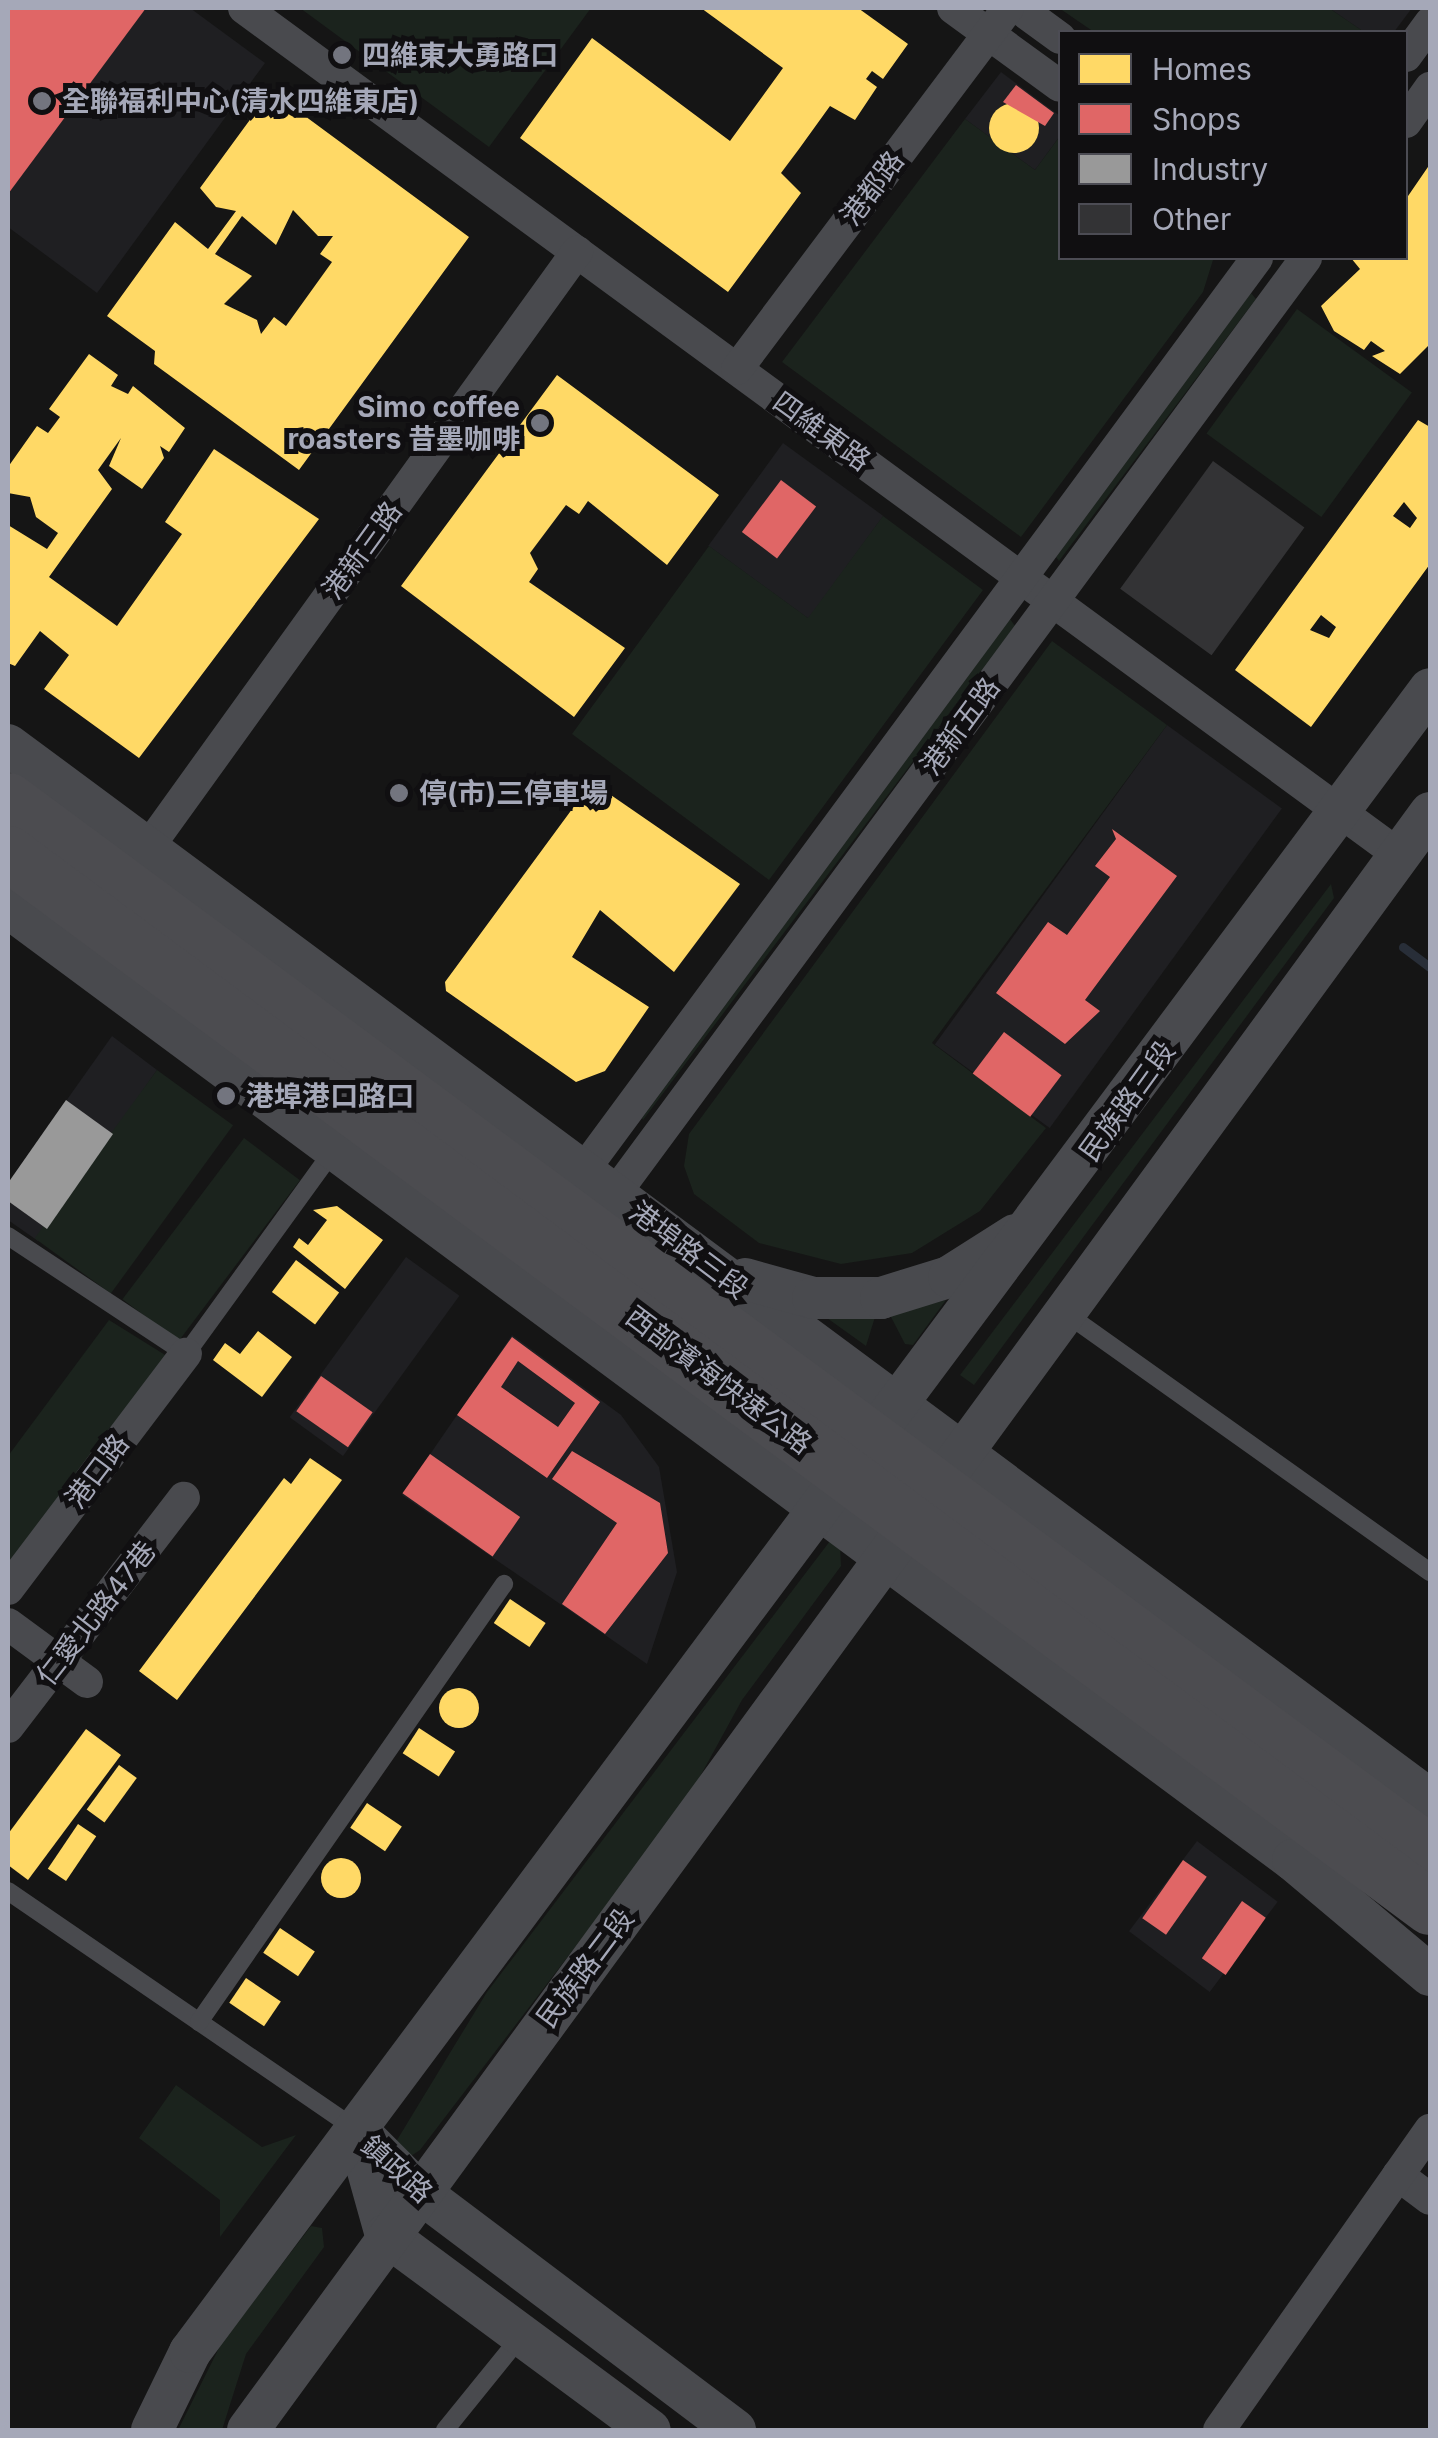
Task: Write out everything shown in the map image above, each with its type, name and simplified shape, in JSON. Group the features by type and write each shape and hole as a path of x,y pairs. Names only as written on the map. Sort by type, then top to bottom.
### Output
{"highway":[{"name":"西部濱海快速公路","path":"8,800 1430,1853"},
{"name":"西部濱海快速公路","path":"8,853 1430,1907"}],"street":[{"name":"四維東路","path":"244,8 1399,855"},
{"path":"953,8 998,21 1058,84"},
{"path":"1019,8 1058,37"},
{"name":"港都路","path":"737,369 998,21"},
{"path":"1408,53 1430,22"},
{"path":"1408,119 1430,88"},
{"name":"港新三路","path":"147,849 577,252"},
{"name":"港新五路","path":"598,1183 1021,578 1256,260"},
{"name":"港新五路","path":"598,1183 1052,601 1300,260"},
{"name":"民族路三段","path":"819,1508 901,1408 1430,690"},
{"name":"港埠路三段","path":"8,745 1371,1755 1430,1804"},
{"path":"960,1451 1430,813"},
{"path":"8,907 1293,1860 1430,1976"},
{"path":"711,1266 804,1297 881,1298 952,1276 1044,1214"},
{"name":"港口路","path":"8,1589 186,1354"},
{"name":"民族路二段","path":"248,2430 418,2191 888,1560 960,1451"},
{"name":"仁愛北路47巷","path":"8,1728 184,1498"},
{"path":"152,2430 190,2352 819,1508"},
{"path":"8,1624 86,1682"},
{"path":"1293,1860 1430,1946"},
{"name":"鎮政路","path":"357,2130 418,2191 736,2430"},
{"name":"鎮政路","path":"357,2130 386,2235 650,2430"},
{"path":"1219,2430 1430,2130"},
{"path":"1398,2175 1430,2198"}],"lane":[{"path":"8,1236 186,1354 412,1045"},
{"path":"1063,1311 1430,1572"},
{"path":"199,2022 504,1584"},
{"path":"8,1890 357,2130"},
{"path":"445,2430 522,2334"}],"shaded area":[{"path":"8,8 190,8 265,63 97,293 8,227"},
{"path":"300,8 591,8 489,147"},
{"path":"1059,8 1329,8 1361,30 1091,30"},
{"path":"1329,8 1412,8 1396,30 1361,30"},
{"path":"1001,72 1058,115 1058,139 1035,170 965,119"},
{"path":"965,119 1035,170 1058,139 1058,260 1213,260 1203,292 1021,537 782,362"},
{"path":"1251,293 1256,299 1059,561 1056,557"},
{"path":"1297,309 1412,392 1321,517 1206,434"},
{"path":"783,443 883,516 809,619 708,546"},
{"path":"883,516 983,590 769,880 572,734 709,546 808,618"},
{"path":"1010,619 1015,626 643,1120 642,1118"},
{"path":"1052,641 1167,725 932,1043 1046,1128 980,1211 912,1253 841,1264 759,1243 694,1194 684,1166 689,1134"},
{"path":"1167,725 1282,808 1050,1128 935,1045"},
{"path":"1331,884 1334,898 974,1385 960,1375"},
{"path":"112,1036 157,1070 38,1241 8,1220 8,1183"},
{"path":"157,1070 233,1125 111,1294 35,1238"},
{"path":"244,1138 300,1180 178,1341 122,1299"},
{"path":"406,1257 459,1296 343,1456 290,1417"},
{"path":"946,1300 913,1345 905,1344 890,1315"},
{"path":"875,1317 866,1346 827,1318"},
{"path":"109,1320 170,1358 8,1572 8,1456"},
{"path":"512,1335 621,1415 659,1467 677,1572 647,1664 402,1495"},
{"path":"830,1541 840,1545 841,1566 742,1700 686,1802 420,2150 411,2156 394,2145 487,1992"},
{"path":"1197,1841 1278,1902 1210,1992 1129,1931"},
{"path":"176,2085 262,2147 296,2135 220,2237 220,2200 139,2138"},
{"path":"311,2226 322,2228 324,2247 246,2354 222,2430 178,2430 221,2344"}],"building: Homes":[{"path":"701,8 858,8 908,44 883,79 872,71 866,79 877,87 855,120 830,106 781,173 801,193 728,292 520,138 592,38 730,141 783,68"},
{"path":"271,91 469,237 299,470 154,364 155,351 107,316 175,222 208,249 236,211 216,207 200,188","holes":["293,210 318,236 333,236 320,254 332,262 286,326 274,317 261,334 257,320 224,304 252,276 215,254 242,216 276,245"]},
{"path":"1014,103 1032,110 1039,128 1032,146 1014,153 996,146 989,128 996,110"},
{"path":"1430,164 1430,344 1400,374 1372,356 1385,351 1371,341 1364,350 1334,331 1321,306 1360,269 1353,260 1408,260 1408,196"},
{"path":"89,354 118,375 111,386 128,394 133,386 185,428 169,452 160,446 164,458 142,489 109,466 121,438 98,470 112,489 49,577 117,626 182,534 165,522 214,449 319,519 139,758 44,689 69,655 40,631 15,666 8,663 8,525 47,549 58,533 36,517 30,497 8,493 8,467 37,426 48,433 60,417 49,409"},
{"path":"557,375 719,495 667,565 588,501 579,514 566,505 530,553 538,569 529,582 625,648 574,717 401,586"},
{"path":"1418,420 1430,427 1430,564 1311,727 1235,670","holes":["1404,502 1417,518 1410,528 1393,516","1321,615 1336,627 1329,638 1310,630"]},
{"path":"592,782 740,884 674,972 600,910 572,957 649,1007 605,1071 576,1082 446,991 445,982"},
{"path":"337,1206 383,1240 345,1289 293,1247 299,1238 308,1245 327,1220 313,1210"},
{"path":"296,1260 339,1292 315,1324 272,1292"},
{"path":"258,1331 292,1357 262,1397 213,1360 225,1343 240,1354"},
{"path":"310,1458 342,1480 177,1700 139,1671 284,1478 291,1484"},
{"path":"510,1599 546,1623 529,1647 494,1623"},
{"path":"459,1688 473,1694 479,1708 473,1722 459,1728 445,1722 439,1708 445,1694"},
{"path":"419,1728 455,1751 439,1777 403,1753"},
{"path":"86,1729 121,1755 28,1880 8,1865 8,1834"},
{"path":"119,1765 137,1778 104,1822 87,1809"},
{"path":"367,1803 402,1826 385,1851 350,1828"},
{"path":"78,1824 96,1836 66,1881 48,1869"},
{"path":"341,1858 355,1864 361,1878 355,1892 341,1898 327,1892 321,1878 327,1864"},
{"path":"280,1928 315,1951 298,1976 263,1953"},
{"path":"246,1978 281,2001 264,2026 229,2003"}],"building: Shops":[{"name":"全聯福利中心(清水四維東店)","path":"8,8 146,8 8,194"},
{"path":"1016,85 1054,113 1045,126 1003,102"},
{"path":"781,480 816,506 777,558 742,532"},
{"path":"1112,829 1177,876 1085,1000 1100,1011 1065,1044 996,993 1048,922 1067,935 1110,877 1095,866 1116,839"},
{"path":"1004,1032 1062,1075 1030,1117 973,1074"},
{"path":"512,1337 600,1402 547,1478 457,1415","holes":["518,1361 575,1403 558,1427 501,1387"]},
{"path":"321,1376 373,1412 348,1447 296,1411"},
{"path":"572,1451 660,1503 668,1553 605,1634 562,1604 617,1523 552,1479"},
{"path":"430,1454 520,1517 493,1556 402,1493"},
{"path":"1183,1860 1207,1877 1166,1935 1142,1918"},
{"path":"1242,1901 1266,1918 1226,1975 1202,1958"}],"building: Industry":[{"path":"66,1100 113,1134 47,1229 8,1201 8,1183"}],"building: Other":[{"path":"1213,461 1304,527 1212,655 1120,589"}],"waterway":[{"path":"1403,947 1430,967"}],"place":[{"name":"四維東大勇路口","path":"342,55"},
{"name":"全聯福利中心(清水四維東店)","path":"42,101"},
{"name":"Simo coffee roasters 昔墨咖啡","path":"540,423"},
{"name":"停(市)三停車場","path":"399,793"},
{"name":"港埠港口路口","path":"226,1096"}]}
